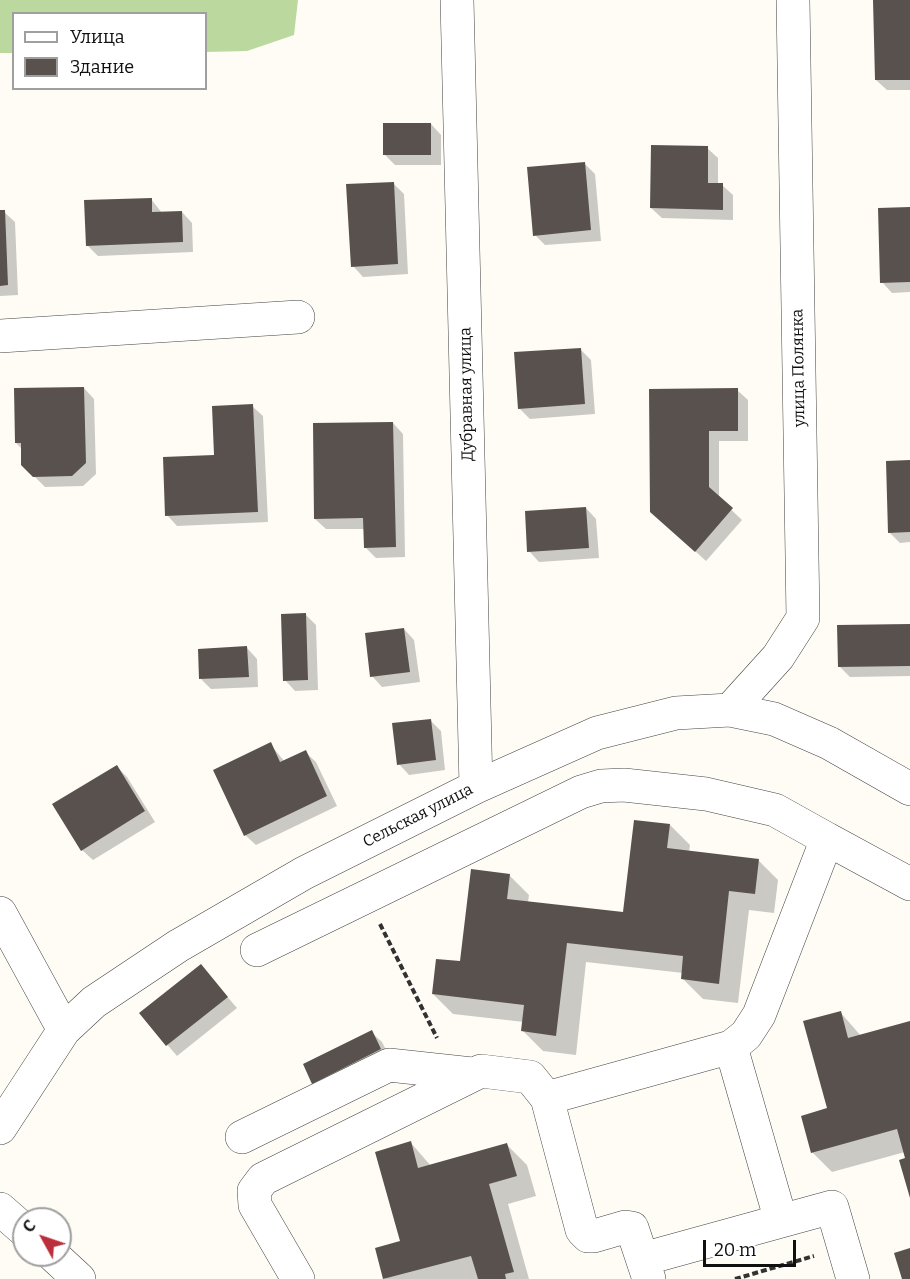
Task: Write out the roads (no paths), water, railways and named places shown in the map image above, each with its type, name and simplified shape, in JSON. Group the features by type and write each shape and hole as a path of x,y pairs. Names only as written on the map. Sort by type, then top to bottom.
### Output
{"street":[{"name":"Дубравная улица","path":"457,0 476,787"},
{"name":"улица Полянка","path":"730,710 778,657 803,618 793,0"},
{"path":"0,336 298,317"},
{"name":"Сельская улица","path":"0,1128 64,1030 94,1002 178,946 304,873 476,787 597,732 676,713 730,710 774,719 820,739 910,789"},
{"path":"257,950 581,792 601,786 666,788 774,810 910,884"},
{"path":"548,1098 731,1047 746,1035 759,1015 827,839"},
{"path":"0,913 64,1030"},
{"path":"731,1047 781,1221"},
{"path":"263,1179 237,1126 389,1065 463,1073 490,1071 523,1075 536,1082 548,1098 582,1230 588,1236 625,1227 632,1228 646,1269 781,1221 832,1207 853,1279"},
{"path":"298,1279 255,1205 254,1191 263,1179 463,1073"},
{"path":"0,1209 12,1220"},
{"path":"66,1267 79,1279"}]}
